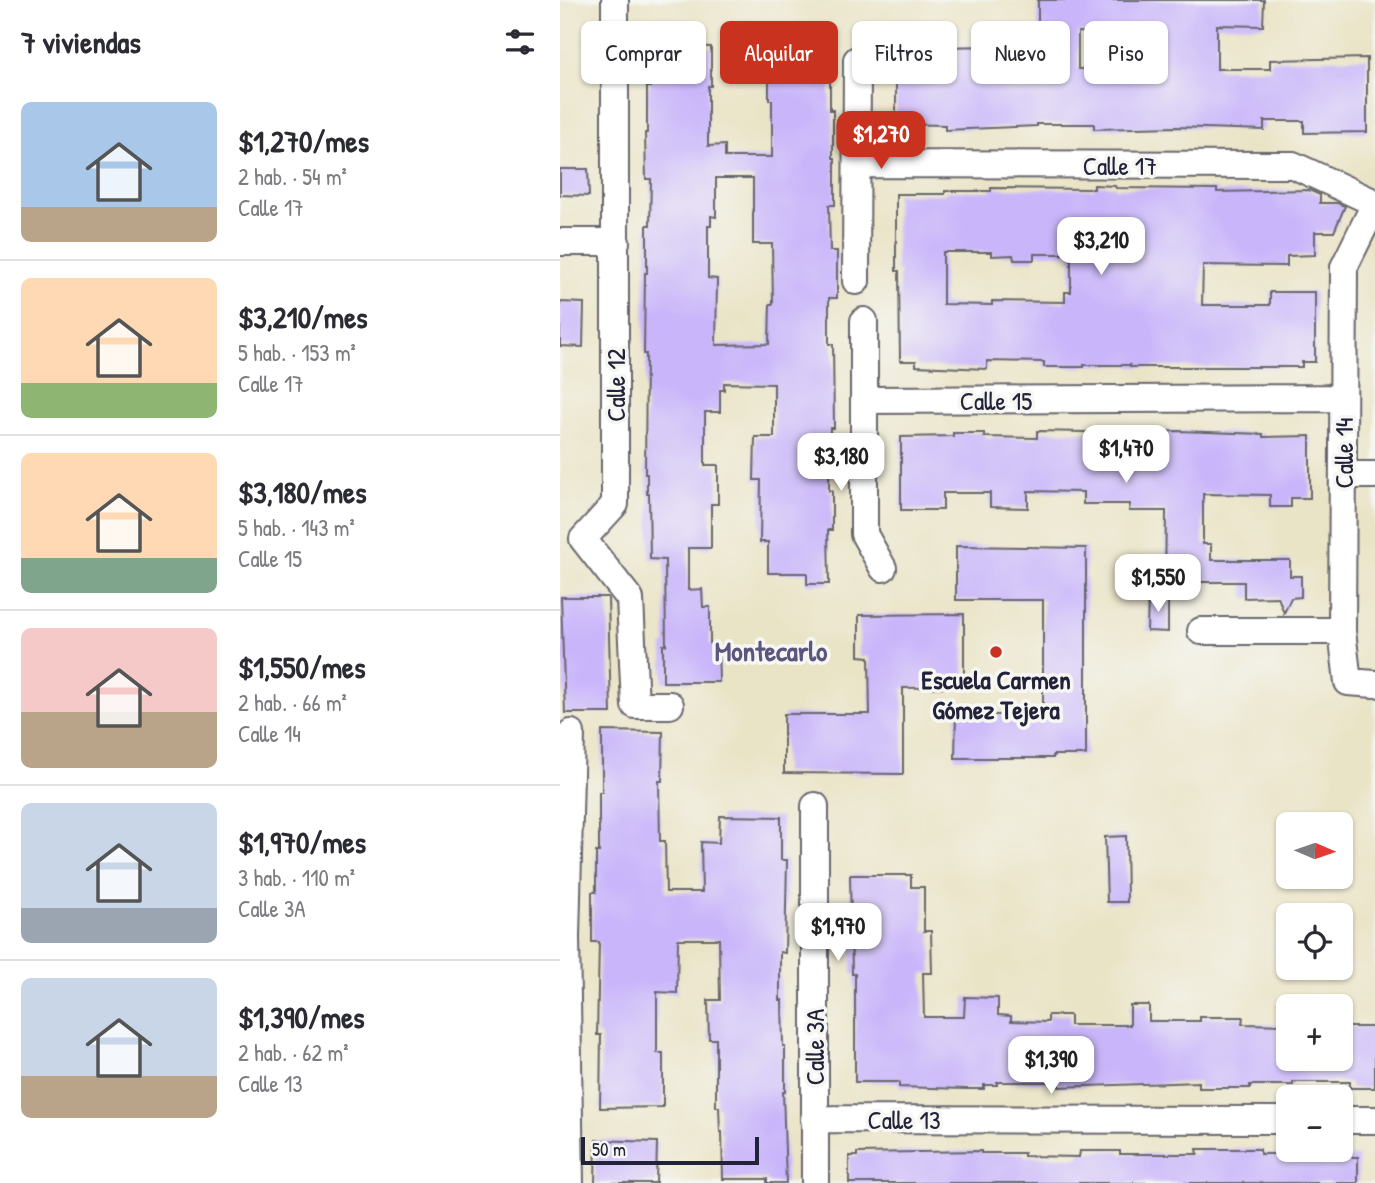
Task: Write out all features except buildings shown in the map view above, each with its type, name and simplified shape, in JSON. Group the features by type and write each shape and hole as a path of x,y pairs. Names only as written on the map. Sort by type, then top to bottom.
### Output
{"street":[{"name":"Calle 12","path":"615,0 615,504 571,539 630,599 635,705 670,705"},
{"path":"856,281 857,84"},
{"name":"Calle 17","path":"857,164 1293,165 1375,203"},
{"name":"Calle 14","path":"1375,203 1344,267 1342,631 1348,682 1375,684"},
{"path":"560,242 615,242"},
{"path":"864,321 864,534 883,568"},
{"name":"Calle 15","path":"864,400 1343,398"},
{"path":"1343,475 1375,475"},
{"path":"1200,631 1342,631"},
{"path":"570,1183 564,1036 564,825 571,733"},
{"name":"Calle 3A","path":"815,806 815,1183"},
{"name":"Calle 13","path":"814,1119 1276,1119"},
{"path":"1353,1119 1375,1119"}],"place":[{"name":"Escuela Carmen Gómez Tejera","path":"996,652"}],"district":[{"name":"Montecarlo","path":"771,651"}]}
